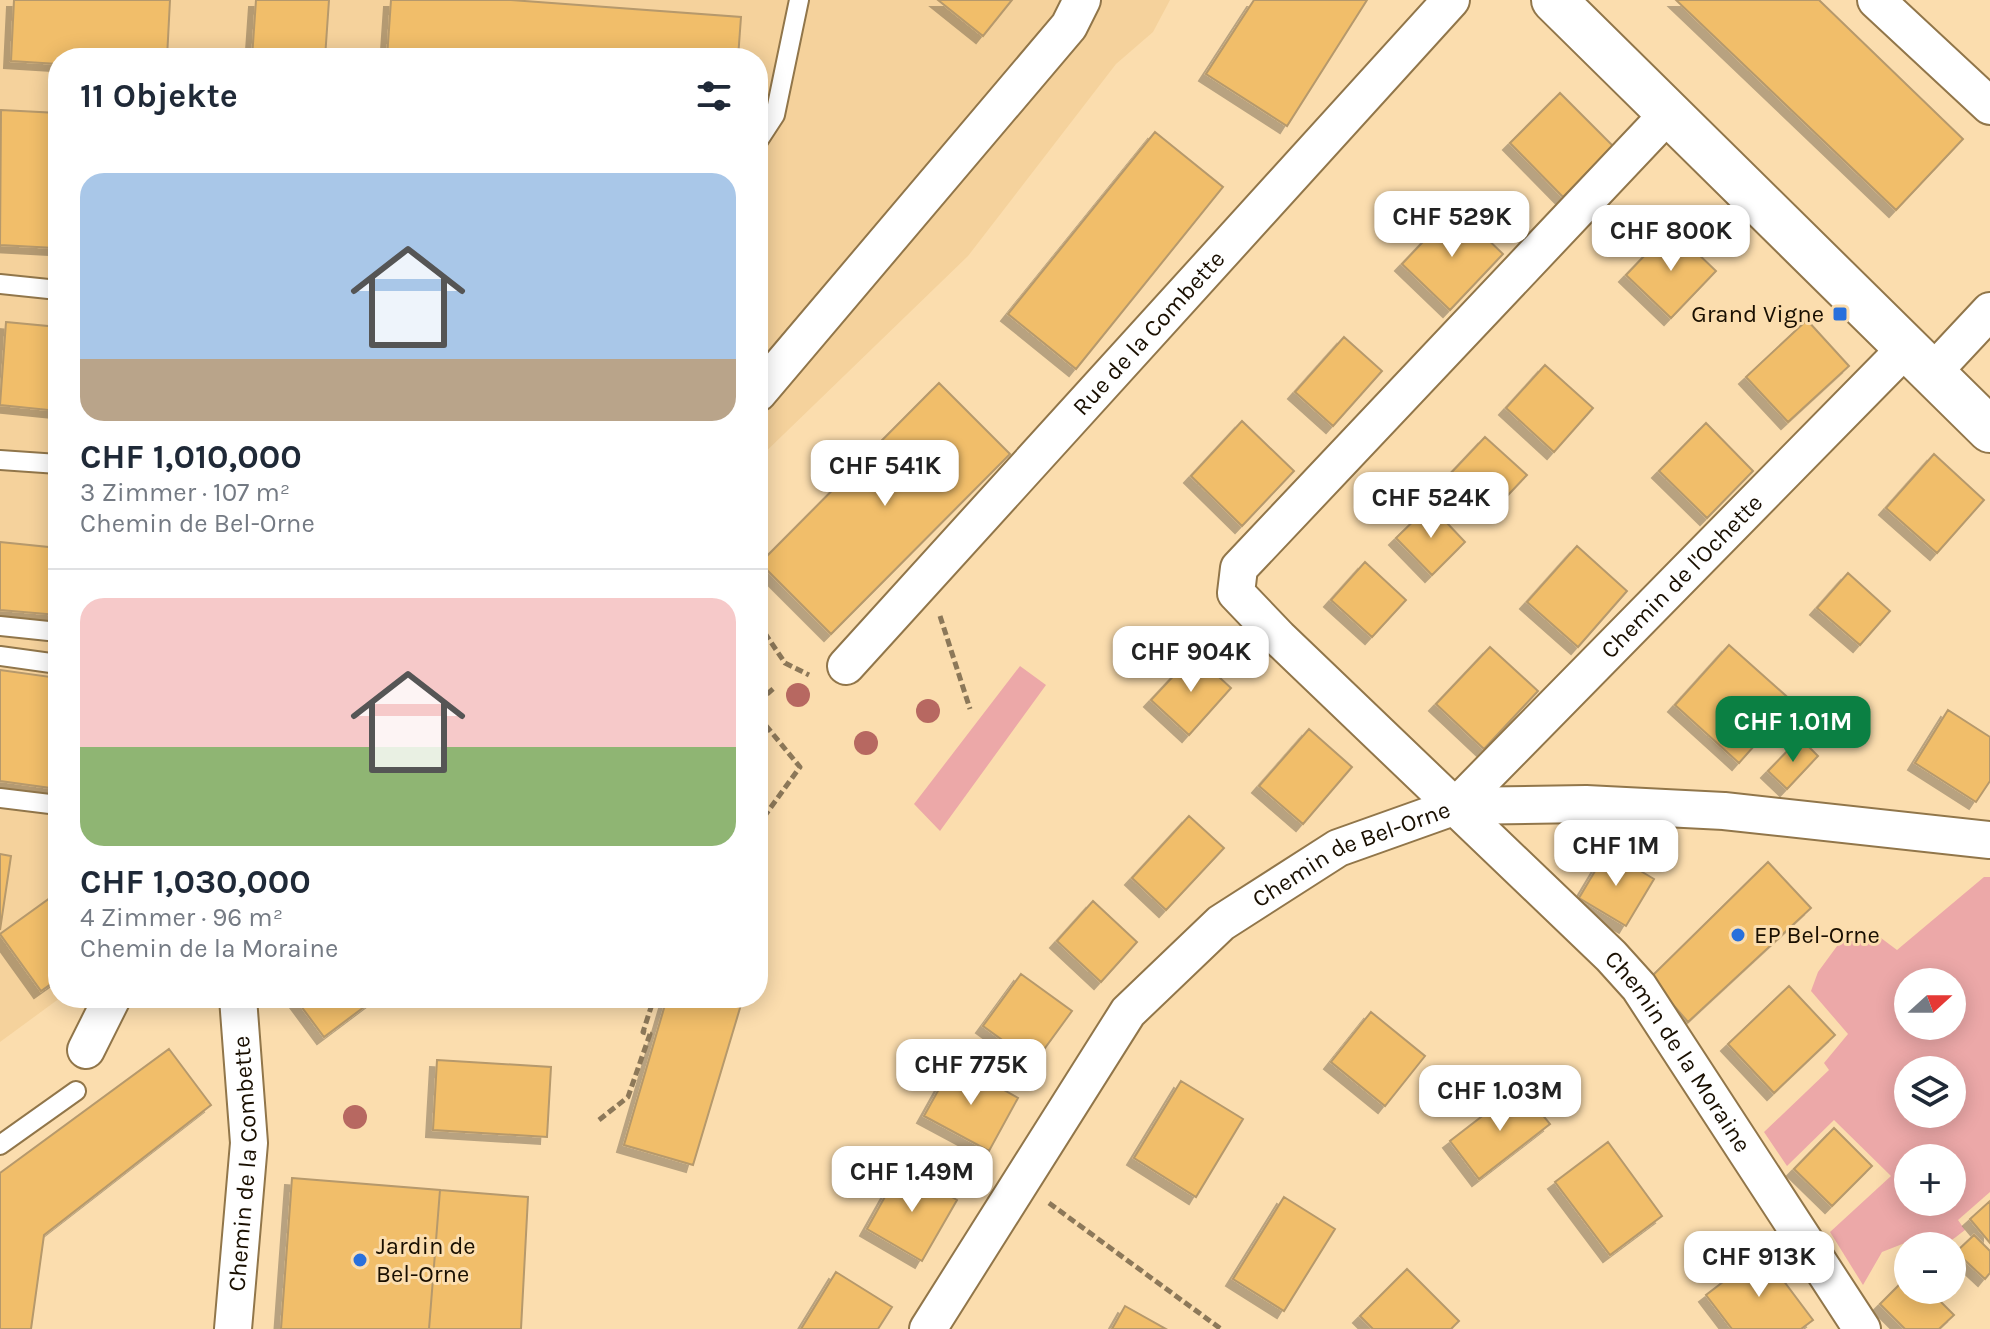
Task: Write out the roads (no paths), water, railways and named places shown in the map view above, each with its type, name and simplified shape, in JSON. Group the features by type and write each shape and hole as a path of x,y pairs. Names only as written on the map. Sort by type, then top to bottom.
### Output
{"street":[{"path":"768,381 1069,26 1082,0"},
{"name":"Rue de la Combette","path":"846,666 1451,0"},
{"path":"1554,0 1990,430"},
{"path":"1876,0 1990,106"},
{"name":"Chemin de la Moraine","path":"1669,113 1239,568 1236,593 1279,638 1611,956 1639,987 1862,1329"},
{"name":"Chemin de l'Ochette","path":"1456,806 1919,360 1990,311"},
{"name":"Chemin de Bel-Orne","path":"928,1329 1128,1012 1221,923 1338,848 1456,806 1586,804 1724,811 1990,840"},
{"path":"86,1050 107,1008"},
{"name":"Chemin de la Combette","path":"233,1329 249,1143 239,1008"}],"lane":[{"path":"768,126 775,115 799,0"},
{"path":"0,284 48,289"},
{"path":"1,464 48,464"},
{"path":"0,626 48,631"},
{"path":"0,656 48,663"},
{"path":"0,798 48,804"},
{"path":"0,1145 76,1091"}],"place":[{"name":"Grand Vigne","path":"1840,314"},
{"name":"EP Bel-Orne","path":"1738,935"},
{"name":"Jardin de Bel-Orne","path":"360,1260"}]}
